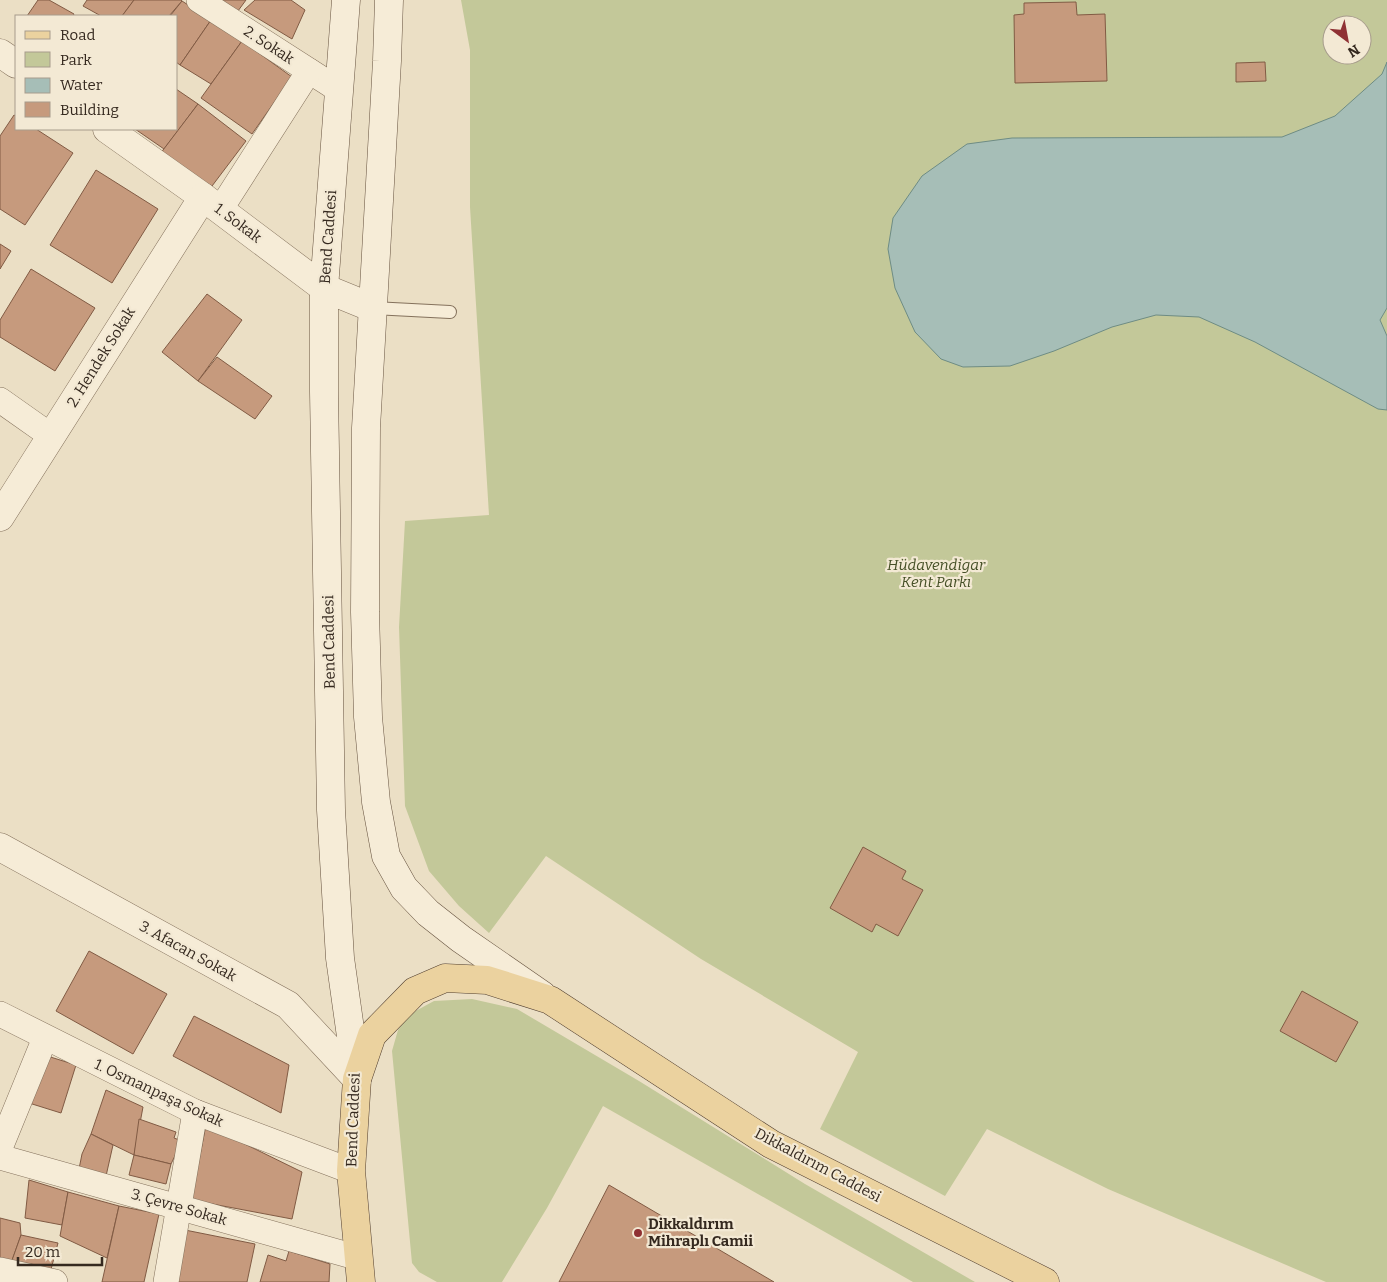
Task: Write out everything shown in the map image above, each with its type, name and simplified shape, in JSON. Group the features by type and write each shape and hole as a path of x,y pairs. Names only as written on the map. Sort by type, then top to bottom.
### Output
{"main road":[{"name":"Bend Caddesi","path":"346,0 324,288 331,810 340,958 358,1078 351,1171 360,1270"},
{"path":"389,0 387,71 366,428 365,612 368,717 376,802 386,856 404,888 428,913 550,1000"},
{"name":"1. Sokak","path":"108,130 211,203 324,288 373,308"},
{"name":"2. Hendek Sokak","path":"0,517 51,436 211,203"},
{"name":"3. Afacan Sokak","path":"0,847 288,1006 358,1078"},
{"name":"Dikkaldırım Caddesi","path":"358,1078 372,1035 415,992 446,978 487,980 550,1000 771,1144 1045,1282"}],"street":[{"name":"2. Sokak","path":"199,0 339,90"},
{"name":"2. Hendek Sokak","path":"211,203 309,70"},
{"path":"0,400 51,436"},
{"name":"1. Osmanpaşa Sokak","path":"0,1014 195,1112 351,1171"},
{"path":"0,1148 45,1038"},
{"path":"166,1282 195,1112"},
{"name":"3. Çevre Sokak","path":"0,1157 179,1206 360,1270"},
{"path":"0,1270 55,1282"}],"lane":[{"path":"373,308 450,312"}],"green space":[{"name":"Hüdavendigar Kent Parkı","path":"461,0 1387,0 1387,1282 1326,1282 1108,1189 987,1129 945,1196 820,1129 858,1052 701,959 546,856 489,933 459,906 429,871 405,806 399,627 405,521 489,515 470,207 470,50"},
{"path":"472,999 517,1009 639,1081 805,1184 975,1282 913,1282 603,1106 547,1208 502,1282 437,1282 419,1272 412,1263 392,1051 398,1030 410,1014 434,1001"}],"water":[{"path":"1387,62 1387,308 1380,320 1387,336 1387,410 1378,409 1255,342 1199,317 1156,315 1112,327 1054,351 1010,366 963,367 941,359 915,332 895,288 888,249 893,218 922,176 967,144 1012,138 1282,137 1335,116 1382,74"}],"building":[{"path":"38,0 49,0 74,14 74,15 28,15"},
{"path":"87,0 134,0 123,15 99,15 83,6"},
{"path":"134,0 182,1 170,15 123,15"},
{"path":"214,0 246,0 235,15"},
{"path":"255,0 291,0 305,10 292,39 244,10"},
{"path":"182,1 211,20 180,65 178,64 178,15 171,15"},
{"path":"1076,2 1077,15 1105,14 1107,81 1015,83 1014,15 1024,14 1024,3"},
{"path":"211,20 242,41 211,84 180,65"},
{"path":"242,41 292,77 252,134 201,98"},
{"path":"1265,62 1266,81 1236,82 1236,63"},
{"path":"178,90 198,104 164,149 136,130 178,130"},
{"path":"198,104 246,141 209,190 160,154"},
{"path":"14,115 15,130 38,130 73,153 25,225 0,209 0,136"},
{"path":"96,170 158,209 112,283 50,245"},
{"path":"0,244 11,251 0,269"},
{"path":"31,269 95,308 55,371 0,337 0,320"},
{"path":"207,294 242,320 198,381 162,352"},
{"path":"217,357 272,396 255,419 198,381"},
{"path":"863,847 906,871 902,879 923,890 898,936 876,924 872,932 830,908"},
{"path":"89,951 167,994 133,1054 56,1011"},
{"path":"1302,991 1358,1022 1336,1062 1280,1031"},
{"path":"194,1016 289,1065 281,1113 173,1056"},
{"path":"44,1055 76,1065 61,1113 29,1103"},
{"path":"106,1090 143,1107 134,1155 91,1134"},
{"path":"139,1119 176,1132 174,1138 182,1141 171,1164 134,1155"},
{"path":"206,1125 302,1172 292,1219 191,1200"},
{"path":"91,1134 113,1145 106,1176 79,1169 82,1154"},
{"path":"134,1155 171,1164 166,1184 129,1175"},
{"path":"29,1180 68,1192 62,1225 25,1218"},
{"name":"Dikkaldırım Mihraplı Camii","path":"609,1185 774,1282 559,1282"},
{"path":"68,1192 119,1206 107,1258 60,1236"},
{"path":"119,1206 159,1214 144,1282 102,1282"},
{"path":"0,1218 20,1223 21,1235 9,1269 0,1266"},
{"path":"185,1230 255,1244 247,1282 174,1282"},
{"path":"21,1235 58,1243 49,1277 11,1263"},
{"path":"289,1251 330,1264 329,1282 260,1282 268,1255 286,1261"}],"place":[{"name":"Dikkaldırım Mihraplı Camii","path":"638,1233"}]}
